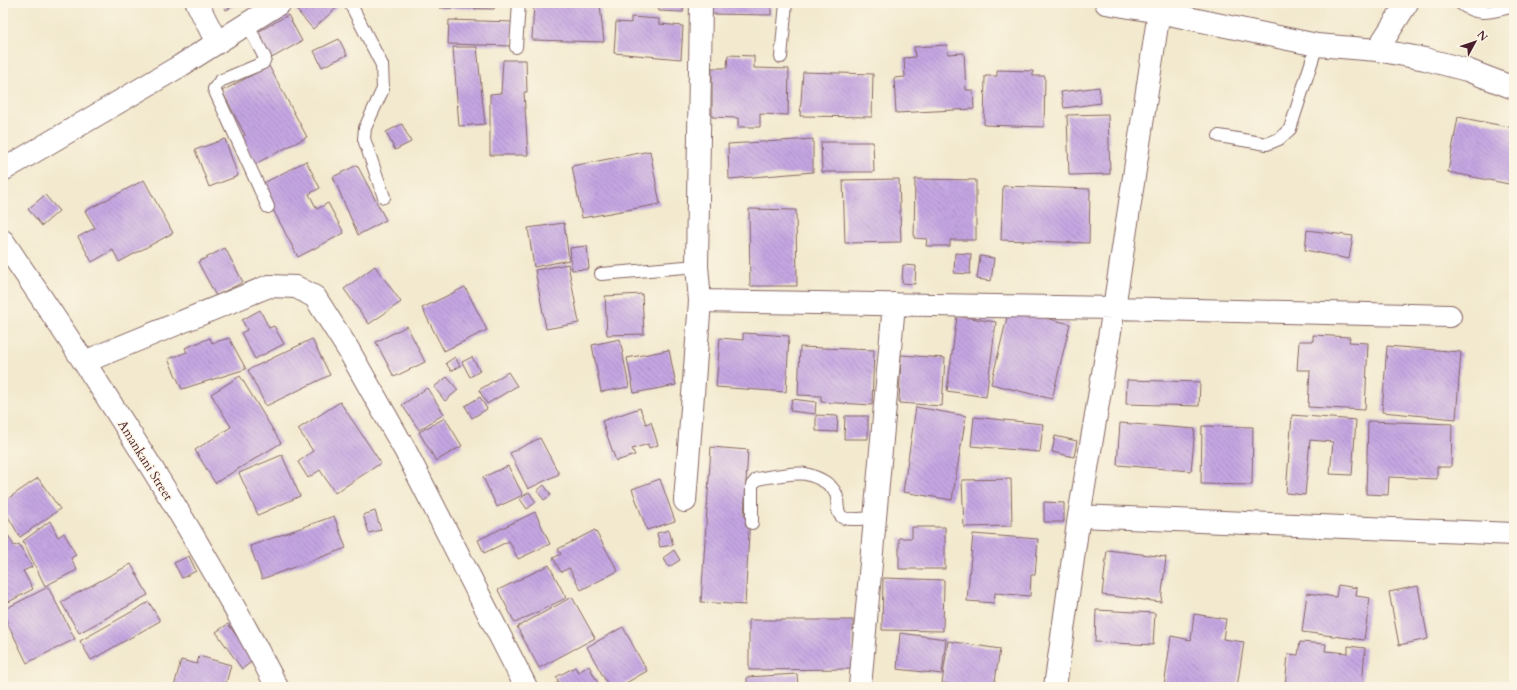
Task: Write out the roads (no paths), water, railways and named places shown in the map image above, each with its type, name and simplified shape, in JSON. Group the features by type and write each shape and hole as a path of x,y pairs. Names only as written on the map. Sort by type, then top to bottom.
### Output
{"street":[{"path":"197,3 217,43"},
{"path":"3,170 217,43 280,3"},
{"path":"685,501 700,301 697,266 701,3"},
{"path":"1106,3 1159,7 1317,45 1378,50 1425,59 1467,70 1514,88"},
{"path":"1378,50 1407,3"},
{"path":"1055,687 1078,516 1114,308 1159,7"},
{"name":"Amankani Street","path":"3,241 84,362 165,489 249,632 277,687"},
{"path":"84,362 269,286 296,287 316,297 348,349 405,450 526,687"},
{"path":"700,301 1114,308 1450,316"},
{"path":"860,687 894,304"},
{"path":"1078,516 1514,534"}],"lane":[{"path":"350,3 382,65 383,89 365,128 364,139 384,197"},
{"path":"516,47 519,3"},
{"path":"781,57 786,3"},
{"path":"1460,3 1469,10 1480,13 1514,6"},
{"path":"247,24 265,58 262,63 220,81 214,89 268,207"},
{"path":"1219,136 1267,144 1279,140 1290,128 1317,45"},
{"path":"601,274 697,266"},
{"path":"752,523 752,485 757,479 805,473 826,482 832,488 836,494 838,512 841,516 846,519 875,518"}]}
